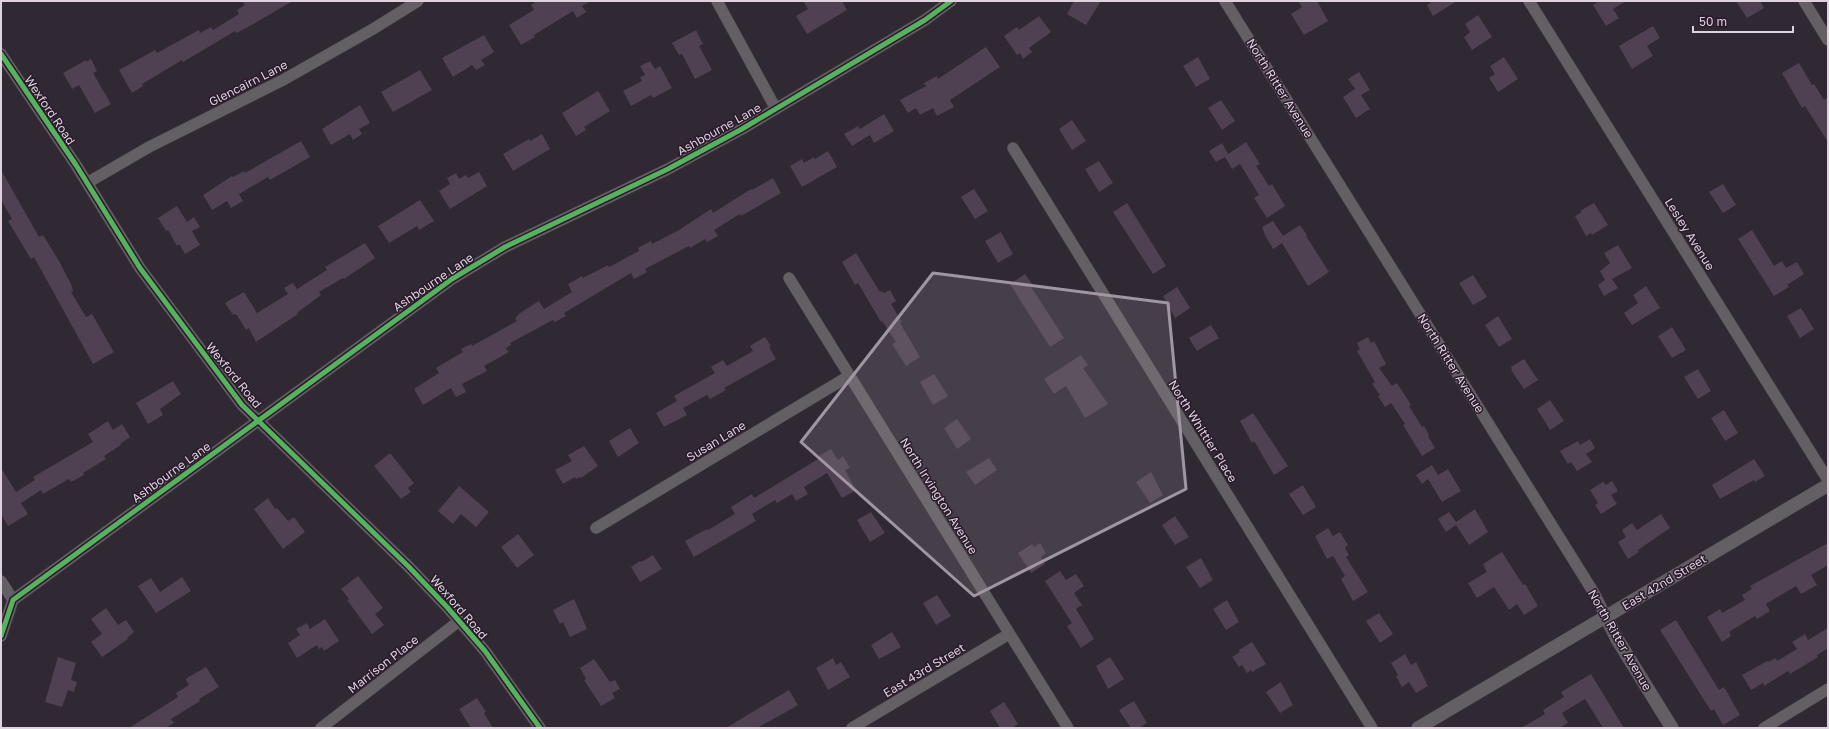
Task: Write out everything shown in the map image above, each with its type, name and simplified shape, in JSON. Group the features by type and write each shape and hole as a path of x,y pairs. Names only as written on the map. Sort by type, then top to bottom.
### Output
{"street":[{"name":"Glencairn Lane","path":"87,183 149,147 283,80 373,29 418,1"},
{"path":"717,1 776,109"},
{"name":"Ashbourne Lane","path":"13,600 427,296 468,269 538,230 668,169 776,109 925,20 951,1"},
{"name":"North Ritter Avenue","path":"1225,1 1585,579 1618,639 1672,728"},
{"name":"Lesley Avenue","path":"1529,1 1828,480"},
{"path":"1804,1 1828,40"},
{"name":"Wexford Road","path":"1,54 87,183 125,246 151,284 242,405 409,567 459,621 509,683 540,728"},
{"name":"North Whittier Place","path":"1012,148 1372,728"},
{"name":"North Irvington Avenue","path":"789,278 1068,728"},
{"name":"Susan Lane","path":"596,528 849,376"},
{"name":"East 42nd Street","path":"1418,728 1828,485"},
{"path":"1,581 13,600 1,636"},
{"name":"Marrison Place","path":"321,728 459,621"},
{"name":"East 43rd Street","path":"852,728 1009,634"},
{"path":"1764,728 1828,689"}],"highlighted area":[{"path":"933,273 1168,303 1186,489 974,596 801,442"}],"building":[{"path":"242,1 293,1 248,27 236,33 235,31 183,62 182,60 142,84 143,86 132,93 119,70 155,50 157,53 199,30 200,33 211,27 213,30 239,14 237,10 245,5"},
{"path":"537,1 591,1 582,6 586,12 577,18 573,11 534,35 535,37 521,45 509,25 534,10 531,5"},
{"path":"803,1 842,1 847,10 807,34 796,16 808,9"},
{"path":"1074,1 1101,1 1086,25 1067,14"},
{"path":"1298,1 1317,1 1328,21 1304,35 1291,14 1302,7"},
{"path":"1433,1 1457,1 1433,16 1427,5"},
{"path":"1600,1 1626,1 1613,9 1619,18 1606,26 1593,5"},
{"path":"1736,1 1760,1 1764,8 1747,18"},
{"path":"1478,15 1492,37 1472,50 1464,37 1470,32 1465,24"},
{"path":"1039,16 1051,32 1029,48 1032,52 1023,59 1020,53 1017,55 1004,36 1017,27 1019,30"},
{"path":"1653,26 1660,38 1647,46 1653,56 1632,69 1619,46"},
{"path":"696,30 703,44 699,46 712,70 695,79 682,54 679,55 672,43"},
{"path":"484,35 494,52 481,60 485,65 476,70 472,65 453,77 442,58"},
{"path":"986,47 1000,67 950,100 954,107 937,116 933,108 920,115 916,108 908,113 900,100 926,86 924,83 937,76 938,79"},
{"path":"1198,57 1210,79 1196,87 1183,66"},
{"path":"1504,57 1518,79 1498,92 1489,78 1495,74 1490,66"},
{"path":"91,59 97,71 93,73 111,104 95,113 79,85 72,89 63,73 86,60 86,62"},
{"path":"650,61 655,69 660,66 672,88 653,98 651,95 631,106 623,91 642,81 640,77 645,75 640,66"},
{"path":"1799,63 1812,85 1814,84 1824,100 1828,97 1828,142 1805,106 1802,108 1782,73"},
{"path":"420,70 432,90 393,112 381,92"},
{"path":"1359,72 1370,90 1361,95 1370,109 1356,118 1343,97 1355,89 1348,79"},
{"path":"598,91 610,111 584,127 586,130 576,136 562,113"},
{"path":"1221,100 1235,121 1222,130 1208,108"},
{"path":"360,105 370,123 359,129 362,134 353,140 350,134 331,145 322,129"},
{"path":"884,114 894,131 874,143 870,135 852,146 844,134 858,126 860,129"},
{"path":"1072,120 1086,141 1072,150 1059,129"},
{"path":"542,134 550,149 513,171 503,154 529,139 530,141"},
{"path":"301,141 310,157 270,180 268,177 239,194 243,201 231,208 227,201 212,210 203,195 232,176 233,177 244,171 245,173"},
{"path":"1246,142 1260,164 1256,166 1269,186 1272,184 1285,206 1267,218 1254,198 1259,195 1240,164 1232,169 1225,157 1216,162 1209,151 1222,143 1228,154"},
{"path":"828,151 837,167 802,187 790,166 802,159 804,163 814,157 815,159"},
{"path":"1099,161 1113,183 1099,192 1085,169"},
{"path":"1,170 39,237 43,235 59,261 71,284 73,291 71,292 86,317 92,314 114,352 93,364 34,257 31,259 8,221 12,219 1,200"},
{"path":"479,172 487,186 450,209 439,191 450,184 447,178 456,173 459,179 466,175 468,178"},
{"path":"773,178 781,193 741,216 740,214 714,230 718,236 707,242 705,239 690,248 689,246 645,269 647,272 634,279 631,273 564,313 566,316 555,322 553,320 510,343 511,345 506,348 509,352 484,366 487,371 462,384 466,392 456,397 451,388 423,405 414,389 439,373 436,368 463,352 461,349 471,344 472,346 517,321 515,318 520,313 539,301 544,309 572,292 568,284 582,276 583,278 608,265 609,267 639,251 638,248 651,241 652,244 679,230 711,209 713,213 751,189 752,190"},
{"path":"1723,184 1736,205 1723,213 1709,192"},
{"path":"974,189 988,211 975,219 961,197"},
{"path":"420,200 434,221 419,230 417,226 389,243 378,226"},
{"path":"1127,203 1166,266 1153,274 1113,212"},
{"path":"1594,203 1608,225 1592,235 1591,233 1586,236 1575,216 1582,212 1580,211"},
{"path":"177,206 187,222 194,217 200,227 192,231 200,245 185,254 179,244 177,246 168,230 166,231 158,218"},
{"path":"1273,221 1283,236 1300,225 1329,272 1308,286 1282,243 1273,249 1266,237 1262,227"},
{"path":"1752,230 1774,266 1782,261 1786,268 1797,262 1804,274 1787,285 1789,287 1774,296 1738,239"},
{"path":"1001,232 1013,254 998,263 985,241"},
{"path":"365,243 375,258 344,279 343,278 319,292 321,295 297,313 298,314 256,342 249,328 246,330 237,315 233,315 225,303 244,292 257,313 288,294 284,288 293,283 297,289 327,270 325,267"},
{"path":"1618,245 1632,268 1612,279 1618,288 1604,296 1598,285 1605,280 1600,271 1610,263 1604,253"},
{"path":"856,253 880,292 882,291 884,293 890,290 896,301 891,304 902,322 900,323 920,357 906,366 892,344 896,342 882,321 881,322 858,283 855,285 842,262"},
{"path":"1025,274 1032,284 1030,285 1064,338 1050,347 1010,284"},
{"path":"1473,275 1487,297 1473,305 1459,283"},
{"path":"1646,286 1660,308 1632,325 1624,313 1638,303 1633,295"},
{"path":"1177,287 1190,308 1175,318 1163,296"},
{"path":"1801,308 1814,329 1800,338 1787,316"},
{"path":"1498,316 1512,339 1499,347 1485,325"},
{"path":"1211,325 1219,338 1197,351 1189,338"},
{"path":"1672,327 1686,350 1672,358 1658,336"},
{"path":"765,337 771,346 769,347 776,359 724,388 726,390 710,399 707,395 683,408 687,415 664,427 656,413 677,401 674,396 715,373 711,367 723,360 727,366 753,351 750,346"},
{"path":"1368,337 1371,343 1374,341 1386,364 1379,368 1392,386 1397,383 1411,405 1409,406 1422,427 1424,426 1435,448 1422,456 1403,425 1405,424 1391,403 1385,407 1378,396 1380,395 1372,384 1375,382 1357,351 1360,349 1357,343"},
{"path":"1081,355 1088,365 1083,368 1108,404 1085,418 1066,386 1054,394 1044,379"},
{"path":"1524,359 1538,380 1524,389 1511,370 1511,367"},
{"path":"1698,369 1711,391 1698,399 1684,377"},
{"path":"934,374 948,396 933,405 920,382"},
{"path":"173,381 181,394 160,409 163,415 148,424 136,403"},
{"path":"1550,400 1564,421 1550,430 1537,409"},
{"path":"1724,410 1738,433 1725,441 1711,418"},
{"path":"1253,413 1288,466 1274,475 1254,441 1252,443 1240,421"},
{"path":"957,419 971,439 957,449 944,428"},
{"path":"108,421 113,430 122,424 130,437 104,456 106,459 83,473 84,475 71,482 69,479 43,494 41,490 21,503 28,514 8,526 1,514 1,468 16,492 35,480 33,477 93,442 88,434"},
{"path":"630,428 639,443 618,457 609,441"},
{"path":"1590,439 1595,448 1586,454 1592,462 1577,471 1571,462 1568,464 1560,451 1578,441 1580,445"},
{"path":"584,446 598,466 581,478 576,479 575,477 563,484 555,470 572,461 568,455"},
{"path":"831,449 838,460 843,456 850,468 845,470 856,490 842,498 827,473 804,487 808,494 796,501 792,494 777,503 775,500 752,514 756,521 694,557 685,541 707,529 708,530 735,514 731,507 752,494 754,498 818,459 817,457"},
{"path":"390,453 414,483 408,488 411,492 401,499 374,466"},
{"path":"989,458 997,470 975,485 966,472"},
{"path":"1754,459 1765,476 1755,482 1754,480 1720,499 1712,485"},
{"path":"1432,465 1438,475 1448,469 1461,491 1442,502 1428,479 1422,484 1416,475"},
{"path":"1151,472 1163,495 1150,503 1136,482"},
{"path":"1612,481 1618,491 1611,495 1617,504 1601,514 1595,505 1598,503 1590,490 1603,482 1606,485"},
{"path":"1303,485 1316,507 1303,515 1289,494"},
{"path":"459,486 489,512 476,527 461,514 453,524 438,511"},
{"path":"268,498 275,509 277,508 288,521 294,517 305,532 283,549 254,509"},
{"path":"1475,509 1488,532 1469,545 1456,525 1446,532 1438,519 1449,512 1456,522"},
{"path":"871,512 885,533 870,542 857,520"},
{"path":"1661,514 1670,528 1638,550 1639,552 1628,559 1618,542 1626,537 1622,530 1632,523 1637,530"},
{"path":"1175,516 1189,537 1175,545 1162,525"},
{"path":"1328,528 1333,536 1340,532 1348,545 1345,548 1349,555 1346,557 1368,592 1353,601 1341,579 1345,576 1333,556 1327,559 1315,536"},
{"path":"518,534 534,555 517,568 501,547"},
{"path":"1040,543 1046,553 1041,557 1045,564 1031,573 1018,553 1032,544 1034,547"},
{"path":"1828,543 1828,565 1811,575 1817,585 1801,594 1796,586 1766,604 1770,611 1757,619 1755,616 1729,632 1731,636 1722,642 1707,617 1720,609 1722,613 1745,600 1742,595 1752,589 1750,586"},
{"path":"1502,552 1523,585 1525,584 1538,606 1524,615 1517,604 1509,610 1494,587 1477,598 1468,583 1487,572 1483,564"},
{"path":"653,555 662,569 640,582 631,567"},
{"path":"1201,558 1213,580 1200,588 1186,567"},
{"path":"1060,571 1066,580 1076,574 1084,586 1074,593 1082,605 1076,609 1094,639 1081,648 1067,626 1072,623 1045,581"},
{"path":"358,576 383,608 375,614 384,625 372,634 347,600 349,599 341,589"},
{"path":"182,577 191,591 156,613 138,586 151,578 160,592"},
{"path":"937,595 951,616 936,625 923,603"},
{"path":"574,599 587,629 570,637 563,622 560,624 553,610"},
{"path":"1227,600 1239,622 1226,630 1213,609"},
{"path":"106,608 118,625 126,620 134,632 127,638 128,639 102,657 91,642 102,634 91,619"},
{"path":"1379,613 1393,634 1380,643 1366,621"},
{"path":"325,619 339,641 324,651 322,647 319,649 317,645 297,658 288,643 300,635 296,629 307,623 310,629"},
{"path":"1676,620 1719,690 1724,687 1740,715 1723,725 1714,709 1711,711 1660,630"},
{"path":"1828,628 1828,648 1817,655 1818,657 1790,674 1788,671 1764,686 1763,683 1751,690 1742,675 1767,661 1768,662 1776,658 1777,661 1797,649 1792,642 1805,634 1808,640"},
{"path":"892,632 901,647 879,659 871,645"},
{"path":"1252,642 1266,664 1252,672 1251,670 1247,673 1242,665 1239,667 1232,657 1240,652 1239,650"},
{"path":"1405,654 1411,665 1416,662 1428,686 1416,693 1409,682 1402,687 1396,676 1398,675 1391,663"},
{"path":"58,657 76,663 71,680 77,682 74,692 68,690 62,707 45,702"},
{"path":"1110,657 1124,679 1108,689 1096,666"},
{"path":"833,658 836,665 841,662 850,677 828,690 816,668"},
{"path":"594,659 610,682 615,680 620,689 612,693 615,698 601,706 584,680 586,679 580,668"},
{"path":"206,667 219,687 171,719 174,723 165,728 129,728 178,697 176,693 189,685 186,680 187,678"},
{"path":"1591,674 1624,728 1603,728 1585,699 1562,713 1568,723 1559,728 1521,728 1545,714 1543,710 1564,697 1561,692"},
{"path":"1281,682 1293,705 1280,713 1266,692"},
{"path":"789,690 798,705 757,728 726,728"},
{"path":"477,698 486,712 484,713 493,728 471,728 459,709"},
{"path":"1134,701 1147,723 1139,728 1131,728 1119,710"},
{"path":"1004,702 1018,724 1011,728 1000,728 990,711"}],"cycle path":[{"path":"1,636 13,600 452,279 505,247 668,169 742,129 925,20 951,1"},
{"path":"1,54 76,165 140,268 242,405 409,567 447,607 485,651 540,728"}]}
